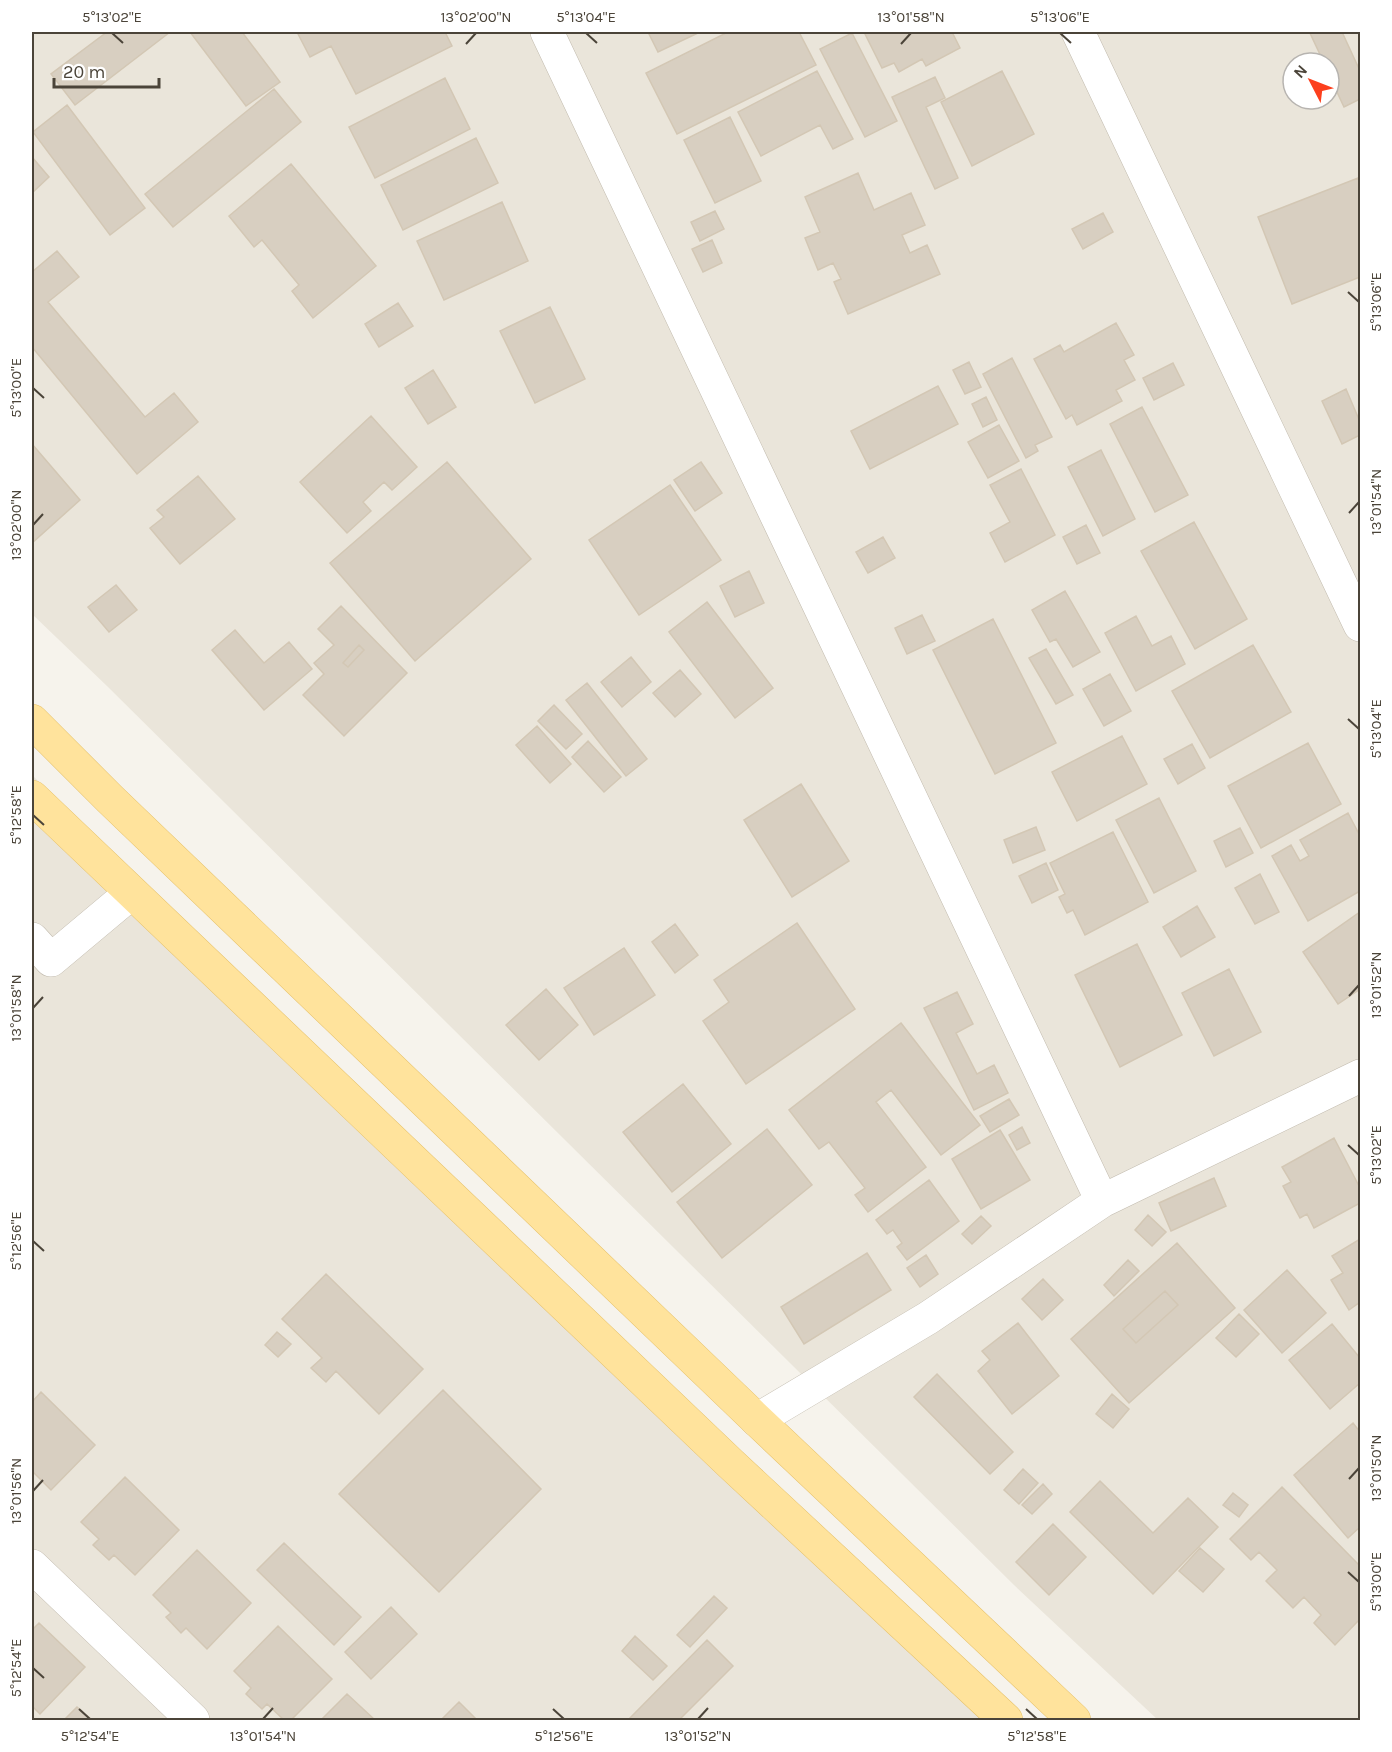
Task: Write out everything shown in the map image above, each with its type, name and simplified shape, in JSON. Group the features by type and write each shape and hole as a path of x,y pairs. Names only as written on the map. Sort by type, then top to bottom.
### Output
{"main road":[{"path":"32,721 127,816 757,1420 1074,1720"},
{"path":"32,797 731,1464 1006,1720"}],"street":[{"path":"547,32 1102,1201"},
{"path":"1078,32 1360,625"},
{"path":"32,939 51,960 131,892"},
{"path":"757,1420 928,1318 1102,1201 1360,1076"},
{"path":"32,1566 193,1720"}],"shaded area":[{"path":"32,32 1360,32 1360,1720 1158,1720 1014,1585 32,614"},
{"path":"32,775 1004,1720 32,1720"}],"building":[{"path":"107,32 170,32 75,105 51,74"},
{"path":"190,32 242,32 280,82 246,106"},
{"path":"297,32 445,32 452,46 356,94 331,46 310,57"},
{"path":"648,32 700,32 658,52"},
{"path":"728,32 799,32 816,65 677,134 646,73"},
{"path":"864,32 952,32 960,48 926,66 922,59 899,72 894,63 882,68"},
{"path":"1342,32 1360,71 1360,99 1344,107 1341,101 1341,51 1318,51 1310,33"},
{"path":"852,33 897,121 865,137 820,49"},
{"path":"817,71 853,139 833,149 820,125 761,156 738,112"},
{"path":"1002,71 1034,134 972,166 941,102"},
{"path":"935,77 945,98 926,107 958,178 935,189 892,97"},
{"path":"445,78 470,129 375,178 349,127"},
{"path":"274,89 301,122 173,227 145,194"},
{"path":"67,105 145,208 110,235 33,132"},
{"path":"730,117 761,181 715,203 684,140"},
{"path":"476,138 498,183 403,230 381,185"},
{"path":"32,157 49,177 32,193"},
{"path":"291,164 376,266 313,318 292,291 299,285 262,240 254,247 229,216"},
{"path":"858,173 874,210 911,193 925,225 902,235 910,253 927,245 940,274 848,314 834,282 841,279 833,263 818,270 805,238 820,232 805,197"},
{"path":"1358,178 1360,185 1360,277 1292,304 1258,217"},
{"path":"502,202 528,261 444,300 417,241"},
{"path":"715,211 724,229 700,241 691,222"},
{"path":"1103,213 1113,232 1083,249 1072,229"},
{"path":"712,240 722,263 703,272 692,249"},
{"path":"57,251 79,277 48,302 145,417 174,393 198,422 137,474 32,347 32,272"},
{"path":"398,303 413,326 379,347 365,324"},
{"path":"550,307 585,379 535,403 500,331"},
{"path":"1116,323 1134,355 1124,360 1135,380 1116,390 1122,401 1077,425 1072,415 1066,419 1034,359 1060,345 1064,352"},
{"path":"1012,358 1052,437 1035,445 1038,451 1026,458 983,374"},
{"path":"969,362 981,387 965,394 953,370"},
{"path":"1173,363 1184,385 1154,400 1143,378"},
{"path":"433,370 456,407 428,424 405,388"},
{"path":"938,386 958,424 870,469 851,431"},
{"path":"1346,389 1360,422 1360,435 1342,444 1322,401"},
{"path":"986,397 997,420 983,427 972,404"},
{"path":"1142,407 1188,495 1155,512 1110,424"},
{"path":"371,416 417,467 392,490 384,482 363,502 371,511 347,533 300,482"},
{"path":"999,425 1019,461 988,478 968,442"},
{"path":"32,444 80,500 32,543"},
{"path":"1101,450 1135,519 1103,536 1068,467"},
{"path":"447,462 531,559 415,661 330,563"},
{"path":"701,462 722,493 695,511 674,480"},
{"path":"1021,469 1055,535 1005,562 990,533 1010,522 990,485"},
{"path":"198,476 235,519 180,564 150,528 164,517 157,510"},
{"path":"670,485 721,560 639,615 589,540"},
{"path":"1194,522 1247,619 1195,649 1141,551"},
{"path":"1086,525 1100,553 1077,564 1063,537"},
{"path":"883,537 895,558 868,573 856,552"},
{"path":"749,571 764,603 735,617 720,586"},
{"path":"116,585 137,610 109,632 88,607"},
{"path":"1065,591 1100,652 1073,667 1056,639 1050,642 1032,610"},
{"path":"707,602 773,688 735,718 669,632"},
{"path":"341,606 407,673 344,736 303,695 324,674 314,663 334,645 318,629","holes":["359,645 364,650 348,667 343,663"]},
{"path":"922,615 935,641 907,654 895,628"},
{"path":"1136,616 1152,646 1171,636 1185,664 1136,691 1105,633"},
{"path":"993,619 1056,743 995,774 933,650"},
{"path":"235,630 264,663 289,642 312,669 264,710 212,650"},
{"path":"359,645 364,650 348,667 343,663"},
{"path":"1253,645 1291,712 1210,758 1172,691"},
{"path":"1046,649 1073,695 1056,704 1029,658"},
{"path":"631,657 651,682 622,707 601,682"},
{"path":"680,670 701,694 675,717 653,693"},
{"path":"1110,674 1131,711 1104,726 1083,689"},
{"path":"587,683 647,759 626,776 566,700"},
{"path":"554,705 582,734 566,749 538,721"},
{"path":"537,726 571,764 550,783 516,745"},
{"path":"1122,736 1147,784 1077,821 1052,772"},
{"path":"588,741 621,777 604,792 572,757"},
{"path":"1308,743 1341,804 1261,848 1228,786"},
{"path":"1192,744 1205,768 1178,784 1164,759"},
{"path":"801,784 849,861 792,897 744,820"},
{"path":"1159,798 1196,871 1154,893 1116,820"},
{"path":"1348,813 1360,836 1360,891 1308,921 1272,856 1291,845 1300,861 1309,856 1300,840"},
{"path":"1036,827 1045,850 1013,863 1004,840"},
{"path":"1240,828 1253,853 1226,867 1214,841"},
{"path":"1113,832 1148,902 1085,935 1073,910 1067,913 1059,897 1065,894 1050,863"},
{"path":"1046,863 1058,890 1032,903 1019,876"},
{"path":"1260,874 1279,912 1255,924 1235,888"},
{"path":"1197,906 1215,937 1181,957 1163,927"},
{"path":"1360,912 1360,989 1338,1004 1303,952"},
{"path":"797,923 855,1009 746,1084 703,1021 729,1002 714,980"},
{"path":"675,924 698,955 675,973 652,942"},
{"path":"1137,944 1182,1035 1120,1067 1075,975"},
{"path":"624,948 655,995 594,1035 564,988"},
{"path":"1229,969 1261,1032 1214,1056 1182,993"},
{"path":"546,989 578,1025 539,1060 506,1025"},
{"path":"957,992 973,1024 956,1033 977,1074 994,1065 1008,1093 974,1110 924,1008"},
{"path":"901,1023 980,1125 941,1155 891,1090 876,1102 926,1167 868,1212 855,1195 865,1188 829,1142 819,1149 789,1110"},
{"path":"683,1084 731,1144 672,1192 623,1132"},
{"path":"1009,1099 1019,1115 990,1132 980,1116"},
{"path":"1022,1127 1030,1143 1017,1150 1009,1135"},
{"path":"767,1129 812,1185 722,1258 677,1202"},
{"path":"1000,1130 1030,1180 981,1209 952,1159"},
{"path":"1334,1138 1360,1188 1360,1203 1314,1228 1307,1214 1300,1218 1283,1186 1291,1182 1282,1167"},
{"path":"1214,1178 1226,1206 1171,1231 1159,1203"},
{"path":"929,1180 959,1221 907,1260 897,1247 902,1243 893,1230 887,1234 876,1220"},
{"path":"1148,1215 1166,1232 1152,1246 1135,1230"},
{"path":"981,1216 991,1226 972,1244 962,1234"},
{"path":"1360,1239 1360,1302 1349,1310 1331,1280 1343,1273 1332,1256"},
{"path":"1177,1243 1235,1308 1129,1403 1071,1339","holes":["1165,1291 1178,1305 1136,1343 1123,1329"]},
{"path":"867,1253 891,1290 804,1344 781,1307"},
{"path":"926,1255 938,1274 920,1287 907,1268"},
{"path":"1128,1260 1139,1271 1114,1296 1104,1285"},
{"path":"1287,1270 1326,1313 1282,1353 1244,1310"},
{"path":"326,1274 423,1369 379,1414 336,1371 326,1382 311,1368 322,1358 282,1319"},
{"path":"1043,1279 1063,1300 1042,1320 1022,1299"},
{"path":"1165,1291 1178,1305 1136,1343 1123,1329"},
{"path":"1239,1314 1259,1334 1236,1357 1216,1338"},
{"path":"1018,1323 1059,1376 1012,1414 978,1371 990,1360 982,1351"},
{"path":"1332,1324 1360,1358 1360,1383 1330,1409 1289,1360"},
{"path":"277,1332 291,1344 278,1357 265,1345"},
{"path":"937,1374 1013,1452 990,1474 914,1397"},
{"path":"443,1390 541,1489 439,1592 339,1494"},
{"path":"41,1392 95,1445 51,1490 32,1471 32,1402"},
{"path":"1112,1394 1129,1409 1113,1428 1096,1414"},
{"path":"1353,1423 1360,1432 1360,1527 1348,1538 1294,1475"},
{"path":"1023,1469 1038,1483 1019,1504 1004,1490"},
{"path":"125,1477 179,1530 135,1575 114,1555 109,1560 93,1545 99,1539 81,1522"},
{"path":"1100,1481 1153,1533 1188,1498 1218,1527 1153,1594 1070,1512"},
{"path":"1043,1484 1052,1494 1032,1514 1022,1505"},
{"path":"1282,1487 1360,1566 1360,1619 1335,1645 1314,1623 1321,1615 1304,1597 1293,1608 1266,1581 1277,1570 1259,1552 1251,1560 1230,1539"},
{"path":"1233,1493 1248,1505 1239,1517 1223,1505"},
{"path":"1053,1524 1086,1557 1049,1595 1016,1562"},
{"path":"284,1543 361,1617 334,1645 257,1570"},
{"path":"1200,1548 1224,1569 1203,1592 1179,1571"},
{"path":"197,1550 251,1603 207,1649 186,1628 181,1633 166,1617 171,1613 153,1595"},
{"path":"714,1596 727,1608 690,1647 677,1635"},
{"path":"391,1607 417,1634 371,1679 345,1652"},
{"path":"39,1623 85,1667 40,1714 32,1706 32,1630"},
{"path":"278,1626 332,1679 291,1720 284,1720 267,1704 262,1709 246,1694 251,1688 234,1671"},
{"path":"635,1636 667,1666 653,1680 622,1651"},
{"path":"707,1640 733,1666 679,1720 628,1720"},
{"path":"347,1694 375,1720 321,1720"},
{"path":"459,1702 477,1720 441,1720"},
{"path":"77,1707 92,1720 64,1720"}]}
